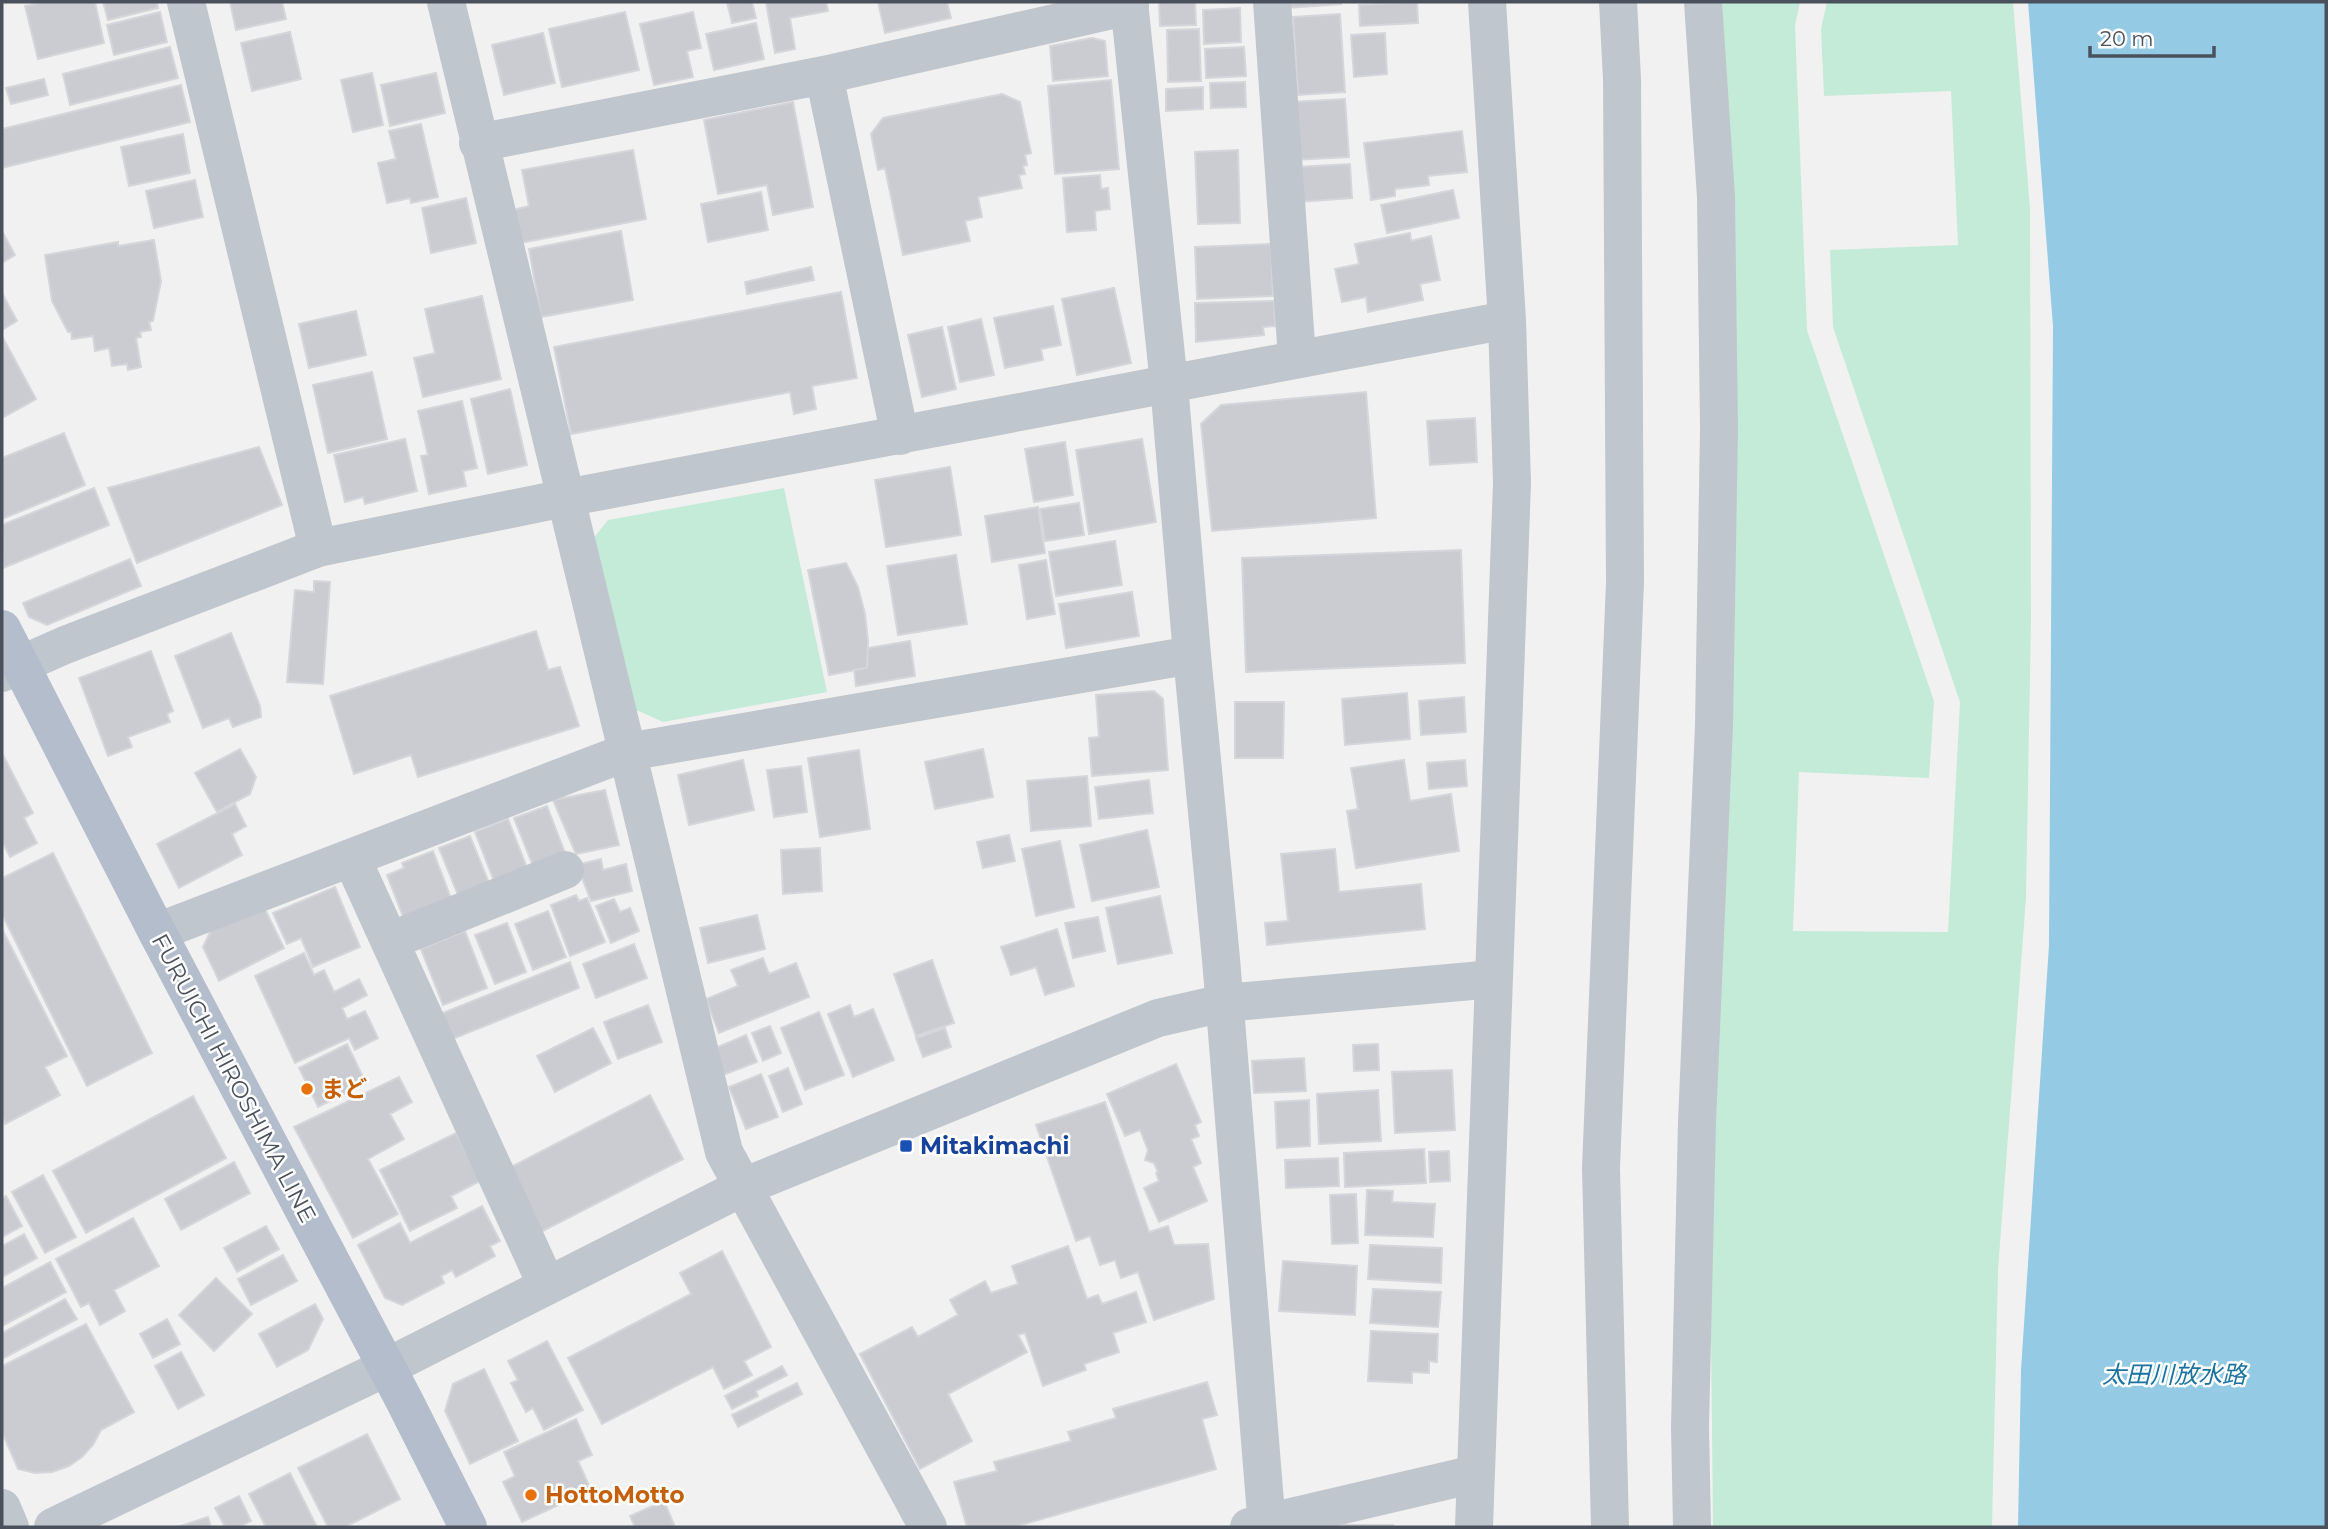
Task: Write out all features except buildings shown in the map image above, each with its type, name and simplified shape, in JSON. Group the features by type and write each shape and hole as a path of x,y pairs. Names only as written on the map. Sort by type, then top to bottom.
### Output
{"main road":[{"name":"FURUICHI HIROSHIMA LINE","path":"2,629 11,668 157,932 387,1367 468,1527"}],"street":[{"path":"186,2 318,548"},
{"path":"446,2 724,1152 928,1527"},
{"path":"1272,2 1297,358"},
{"path":"1474,1527 1512,483 1507,320 1487,2"},
{"path":"1610,1527 1601,1168 1625,582 1622,79 1618,2"},
{"path":"1692,1527 1690,1427 1697,1136 1714,726 1719,429 1716,197 1703,2"},
{"path":"478,143 824,75 1129,4 1169,384 1224,1003 1261,1526 1475,1474"},
{"path":"824,75 900,436"},
{"path":"11,668 318,548 565,498 1507,320"},
{"path":"157,932 627,752 1192,655"},
{"path":"352,859 547,1286"},
{"path":"390,941 565,870"},
{"path":"52,1527 387,1367 743,1187 1158,1018 1224,1003 1494,979"},
{"path":"2,1508 10,1527"}],"green space":[{"path":"1718,2 1800,2 1795,25 1807,330 1934,701 1929,778 1799,772 1793,931 1948,932 1960,702 1833,327 1830,250 1958,245 1951,91 1824,96 1821,29 1827,2 2013,2 2030,208 2031,619 2026,898 1998,1270 1992,1527 1713,1527 1710,1241"},
{"path":"784,488 827,692 663,722 634,709 592,540 608,520"}],"water":[{"name":"太田川放水路","path":"2028,2 2326,2 2326,1527 2018,1527 2021,1370 2049,945 2053,326"}],"place":[{"name":"まど","path":"307,1089"},
{"name":"Mitakimachi","path":"906,1146"},
{"name":"HottoMotto","path":"531,1495"}]}
